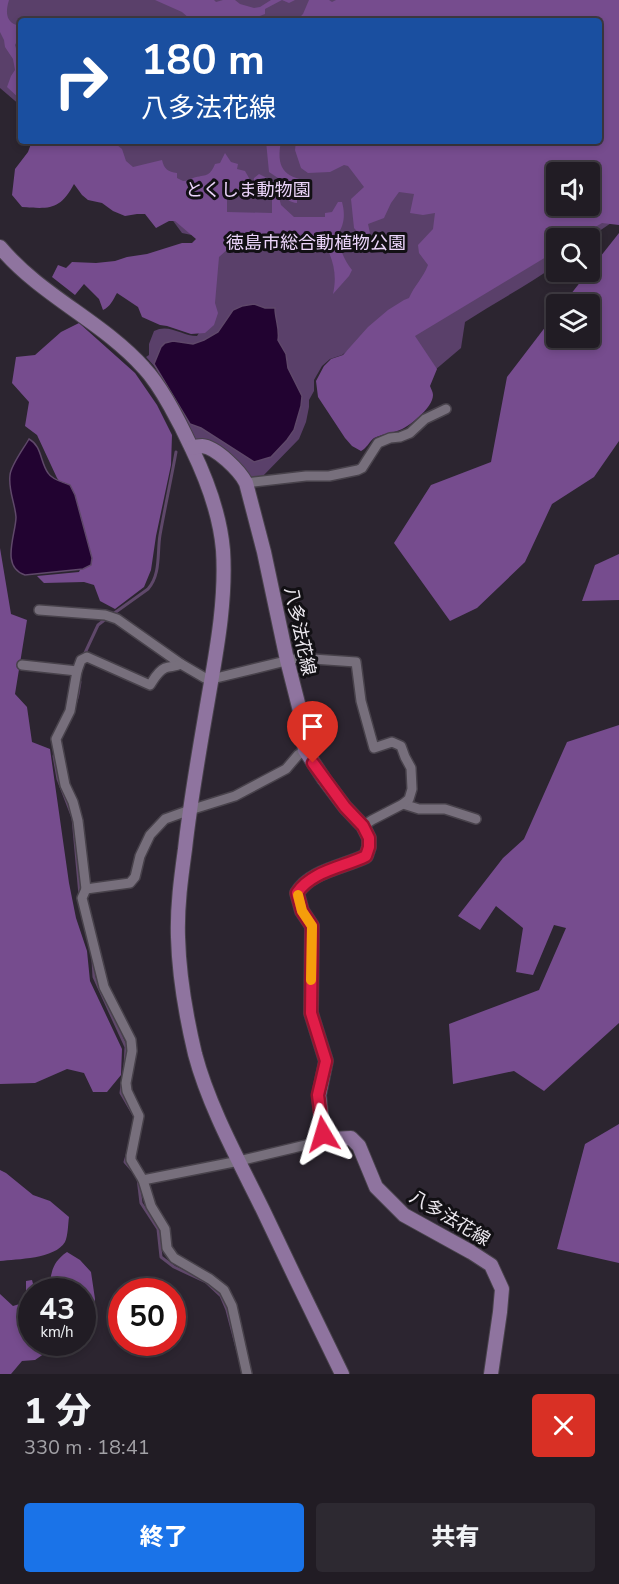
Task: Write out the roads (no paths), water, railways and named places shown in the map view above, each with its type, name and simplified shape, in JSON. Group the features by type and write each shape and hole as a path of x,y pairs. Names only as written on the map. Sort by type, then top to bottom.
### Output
{"main road":[{"path":"0,247 14,264 120,344 146,369 192,447 209,488 219,525 223,585 217,645 190,810 181,881 178,925 182,986 196,1056 212,1101 342,1374"},
{"name":"八多法花線","path":"192,447 202,446 220,454 246,483 300,711 305,750 345,807 363,826"},
{"path":"331,1139 323,1134 318,1095 326,1061 311,1013 312,926 302,911 297,893 302,885 327,871 366,856 369,838 363,826"},
{"name":"八多法花線","path":"331,1139 351,1138 359,1146 376,1187 404,1215 491,1265 502,1289 491,1374"}],"street":[{"path":"246,483 306,476 329,476 358,470 362,468 378,443 410,433 425,419 446,409"},
{"path":"39,610 105,615 117,619 205,678 212,679 298,658 356,662 361,701 374,748 392,742 401,746 411,768 412,789 409,799 403,804 363,826"},
{"path":"181,664 177,667 165,668 158,673 150,685 87,657 81,660 70,711 56,739 64,785 73,802 78,821 86,889 82,898 104,987 131,1040 132,1051 126,1083 127,1091 139,1116 131,1160 143,1180 151,1206 165,1229 167,1248 174,1258 210,1278 224,1290 232,1306 247,1374"},
{"path":"22,665 77,671"},
{"path":"86,889 130,883 135,877 140,856 150,835 165,819 235,796 286,769 298,754 305,750"},
{"path":"403,804 419,809 445,809 476,819"},
{"path":"143,1180 239,1161 331,1139"}],"waterway":[{"path":"113,614 148,589 155,577 160,535 176,452"},
{"path":"84,655 98,625 107,618"},
{"path":"75,705 80,682"},
{"path":"55,752 58,779 73,818 80,895"},
{"path":"93,960 94,977 126,1047 125,1067"},
{"path":"122,1085 121,1093 135,1117"},
{"path":"127,1155 125,1162 132,1170"},
{"path":"138,1178 141,1203 158,1229 161,1257 174,1267 206,1282 221,1296 238,1352"}],"park label":[{"name":"とくしま動物園","path":"248,190"},
{"name":"徳島市総合動植物公園","path":"316,243"}]}
